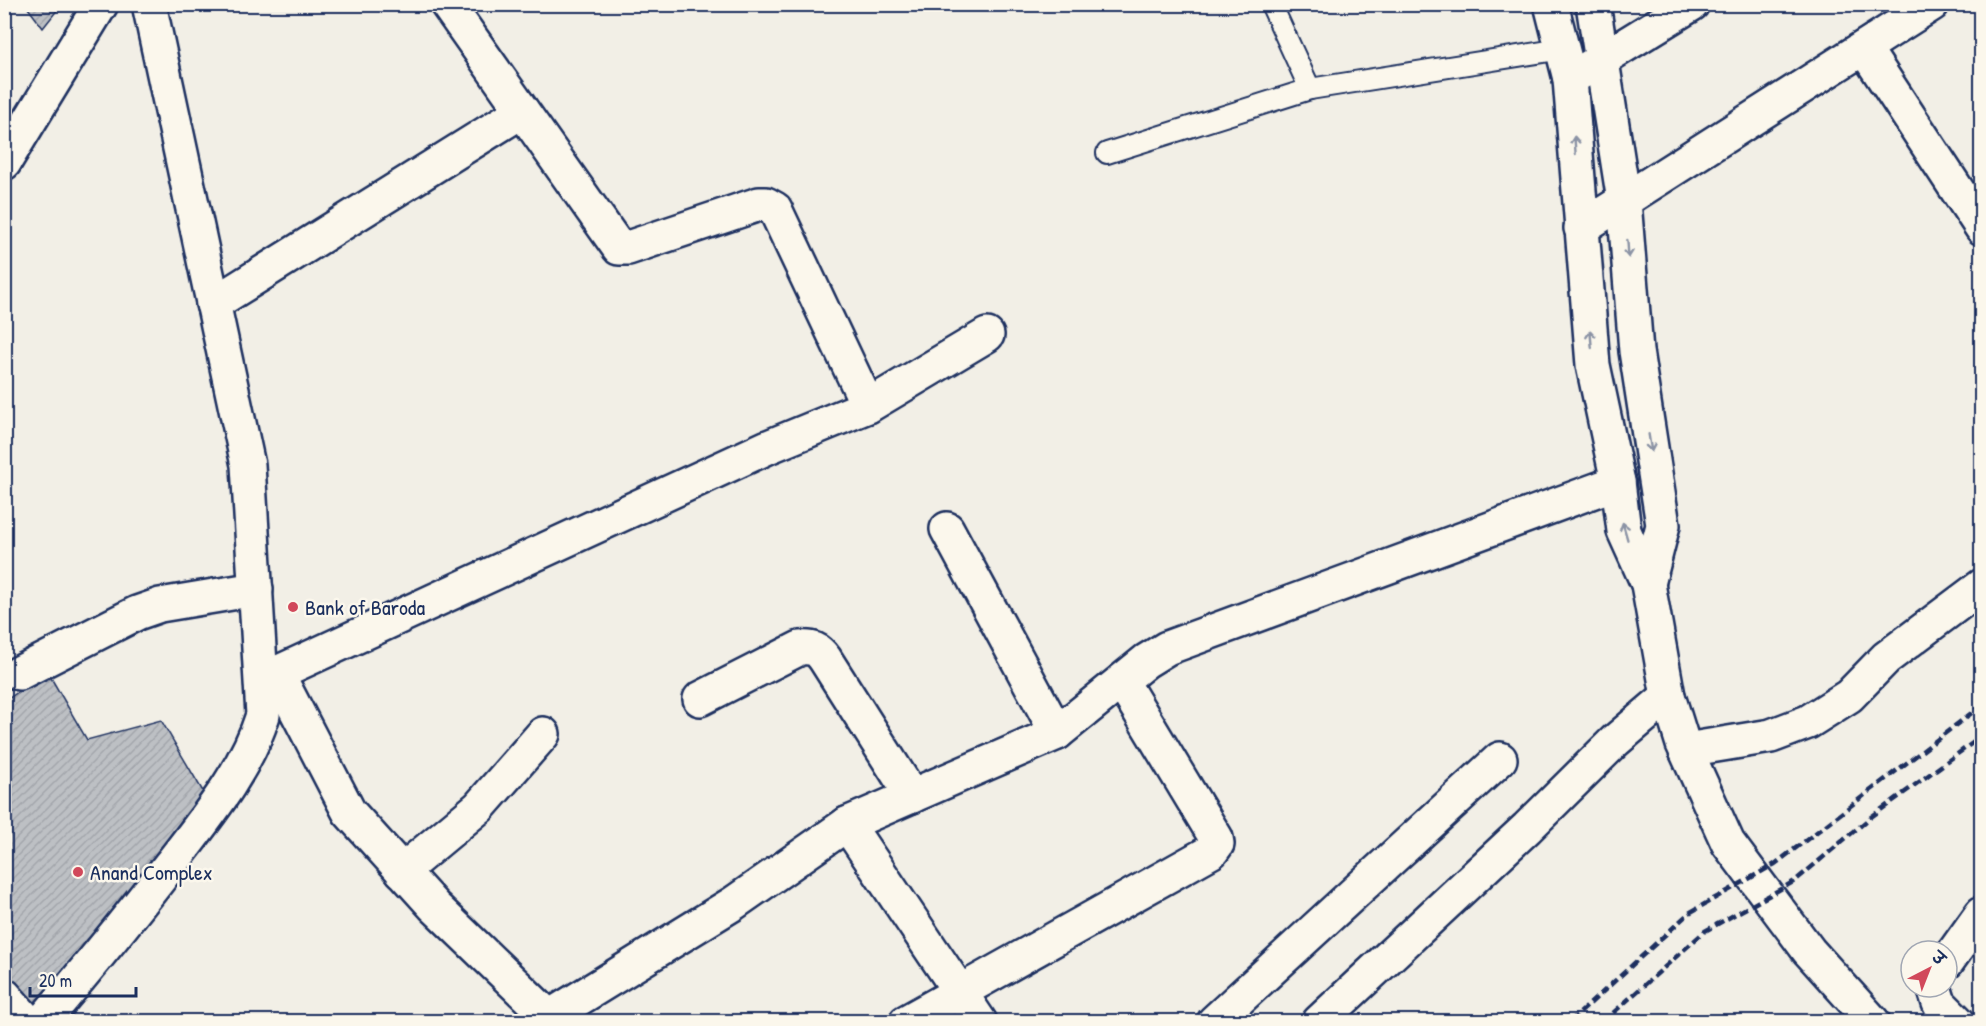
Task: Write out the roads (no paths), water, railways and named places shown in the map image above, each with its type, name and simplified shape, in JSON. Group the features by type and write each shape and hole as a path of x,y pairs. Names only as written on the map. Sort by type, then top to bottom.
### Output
{"street":[{"path":"4,163 101,4"},
{"path":"42,1022 102,952 206,818 253,747 264,714 269,672 256,589 248,465 149,4"},
{"path":"447,4 619,248 628,248 759,204 766,204 775,209 868,406"},
{"path":"1551,4 1566,64 1593,365 1617,482 1624,531 1648,585 1668,696 1686,750 1728,843 1809,951 1873,1022"},
{"path":"1593,4 1604,58 1624,201 1636,351 1663,525 1648,585"},
{"path":"1566,64 1604,58 1692,4"},
{"path":"1581,228 1932,4"},
{"path":"1864,48 1982,228"},
{"path":"213,304 522,111"},
{"path":"269,672 758,452 868,406 987,335"},
{"path":"269,672 350,812 434,906 545,1019 734,903 847,824 1057,733 1146,661 1167,648 1617,482"},
{"path":"947,529 1057,733"},
{"path":"1686,750 1771,736 1808,722 1849,696 1886,658 1982,586"},
{"path":"19,673 137,613 160,605 256,589"},
{"path":"700,699 800,648 811,647 819,651 825,659 912,796"},
{"path":"906,1022 962,993 1212,851 1217,844 1206,821 1122,682"},
{"path":"1319,1022 1527,828 1615,741 1668,696"},
{"path":"402,871 479,807 543,734"},
{"path":"1214,1022 1500,759"},
{"path":"847,824 980,1022"},
{"path":"1959,946 1982,914"},
{"path":"4,995 28,1022"},
{"path":"1938,999 1958,1022"}],"lane":[{"path":"1271,4 1310,89"},
{"path":"1107,153 1310,89 1566,64"}],"railway":[{"path":"1570,1022 1689,913 1775,864 1982,705"},
{"path":"1603,1022 1705,931 1795,881 1871,817 1982,736"}],"place":[{"name":"Bank of Baroda","path":"293,607"},
{"name":"Anand Complex","path":"78,872"}]}
